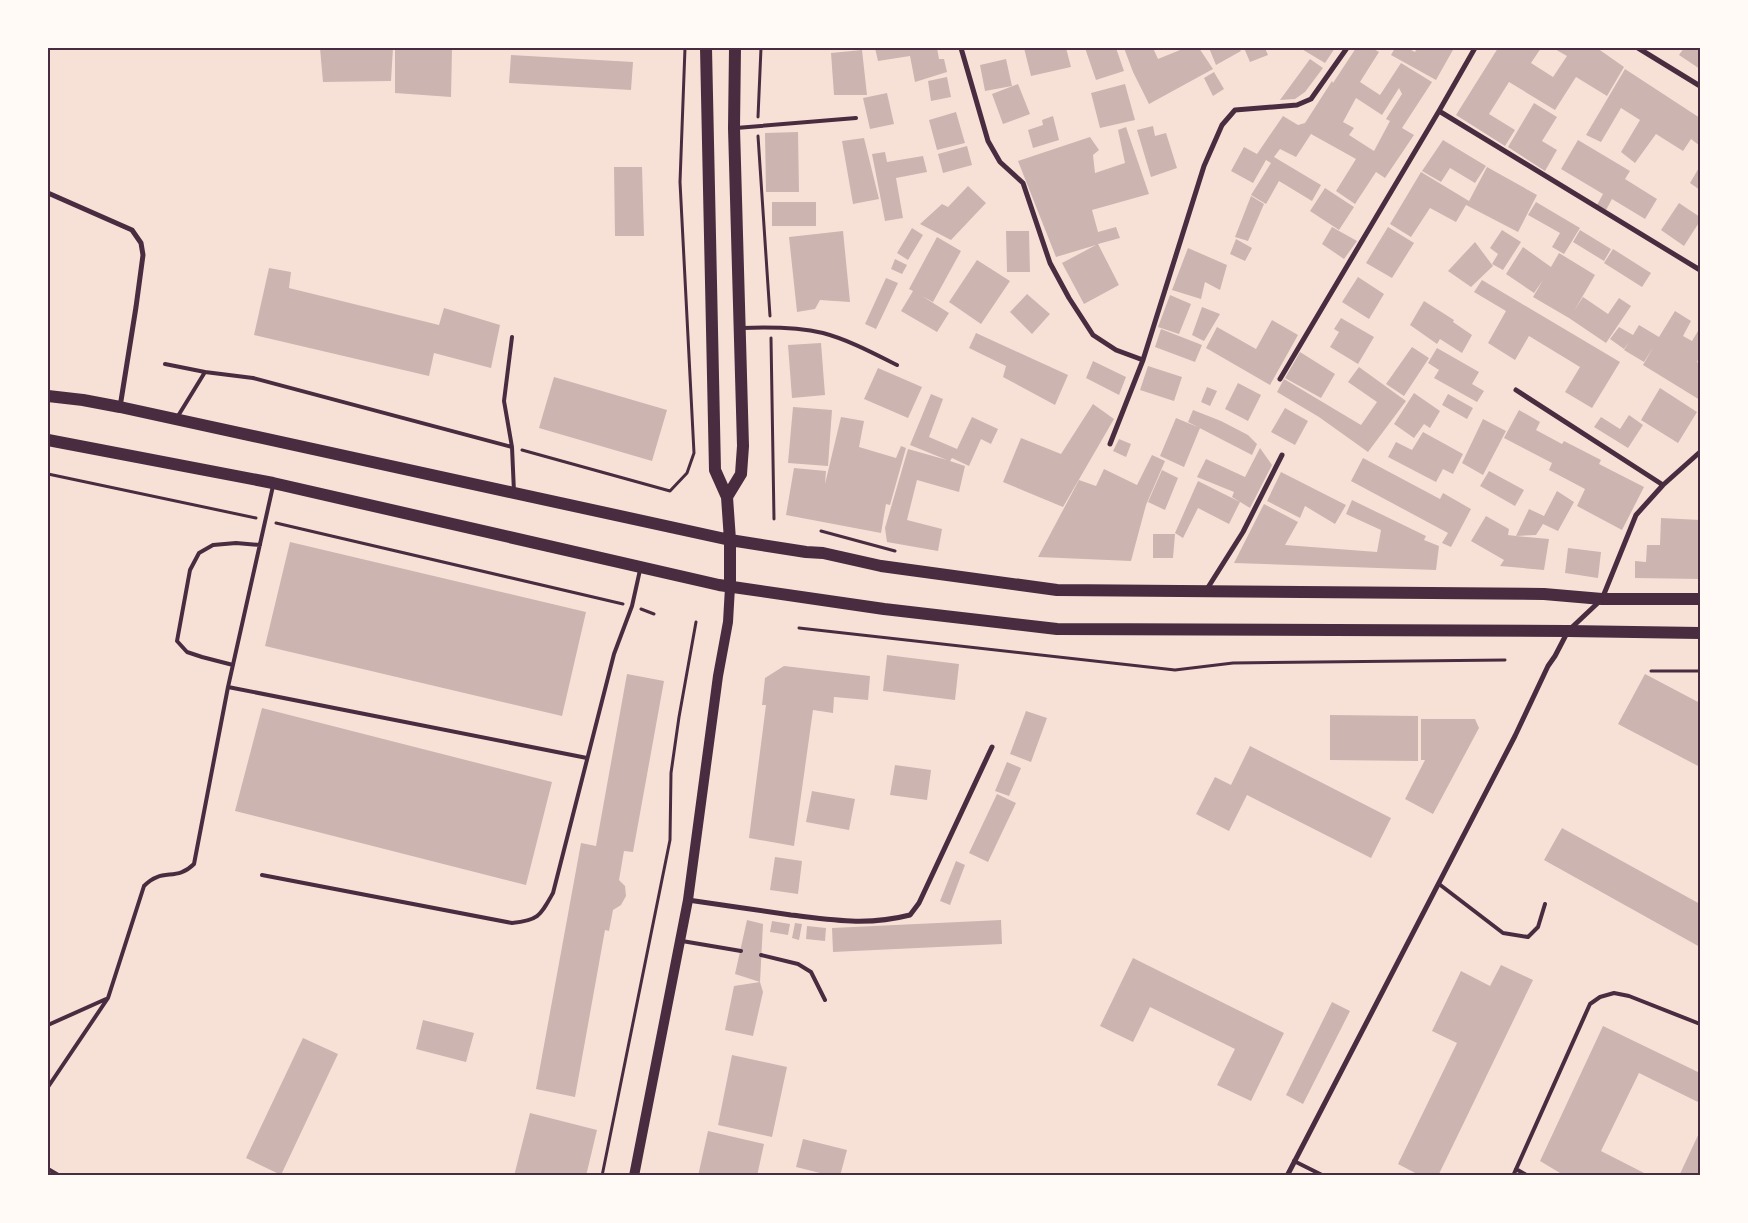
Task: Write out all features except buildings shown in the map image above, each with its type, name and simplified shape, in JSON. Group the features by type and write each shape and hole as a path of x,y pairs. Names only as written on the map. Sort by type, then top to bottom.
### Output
{"main road":[{"path":"634,1176 688,900 718,676 728,622 730,540 727,498 715,470 706,48"},
{"path":"727,498 741,474 743,446 734,128 735,48"},
{"path":"48,396 83,400 730,540 823,553 881,566 1057,590 1544,594 1602,599 1700,599"},
{"path":"48,440 274,483 730,587 884,609 1057,629 1700,633"}],"street":[{"path":"961,48 988,141 1000,162 1023,183 1050,263 1069,298 1092,335 1116,350 1142,360"},
{"path":"1110,444 1142,360 1204,166 1222,125 1235,110 1297,105 1311,99 1347,48"},
{"path":"1280,379 1440,111 1475,48"},
{"path":"1638,48 1700,86"},
{"path":"1440,111 1700,270"},
{"path":"48,192 132,230 141,243 143,255 140,281 120,408"},
{"path":"1516,390 1663,485"},
{"path":"1287,1176 1515,736 1548,666 1568,631 1602,599 1636,515 1663,485 1700,452"},
{"path":"1206,592 1243,532 1282,454"},
{"path":"688,900 822,919 865,923 910,916 919,902 992,747"}],"lane":[{"path":"734,128 856,118"},
{"path":"740,328 770,327 822,333 859,346 897,365"},
{"path":"512,338 504,401 512,447 514,494"},
{"path":"165,364 205,372 253,378 512,447"},
{"path":"176,420 205,372"},
{"path":"48,1087 108,998 144,886 157,876 182,873 194,864 228,687 274,483"},
{"path":"233,664 187,652 177,641 190,570 200,553 213,545 236,543 260,545"},
{"path":"262,875 512,923 530,921 542,912 553,893 614,654 632,606 641,567"},
{"path":"228,687 587,758"},
{"path":"1439,884 1502,933 1528,937 1538,927 1545,904"},
{"path":"680,941 740,951"},
{"path":"761,955 798,964 811,972 825,1000"},
{"path":"1513,1176 1590,1004 1614,993 1629,996 1700,1024"},
{"path":"48,1025 108,998"},
{"path":"1294,1161 1324,1176"},
{"path":"48,1169 60,1176"},
{"path":"1516,1169 1528,1176"}],"path":[{"path":"512,447 670,491 687,473 694,453 680,182 685,48"},
{"path":"761,48 758,126 770,327 774,519"},
{"path":"48,474 265,520 632,606 654,614"},
{"path":"602,1176 670,840 671,773 696,622"},
{"path":"799,628 1175,670 1233,663 1505,660"},
{"path":"1650,671 1700,671"}]}
